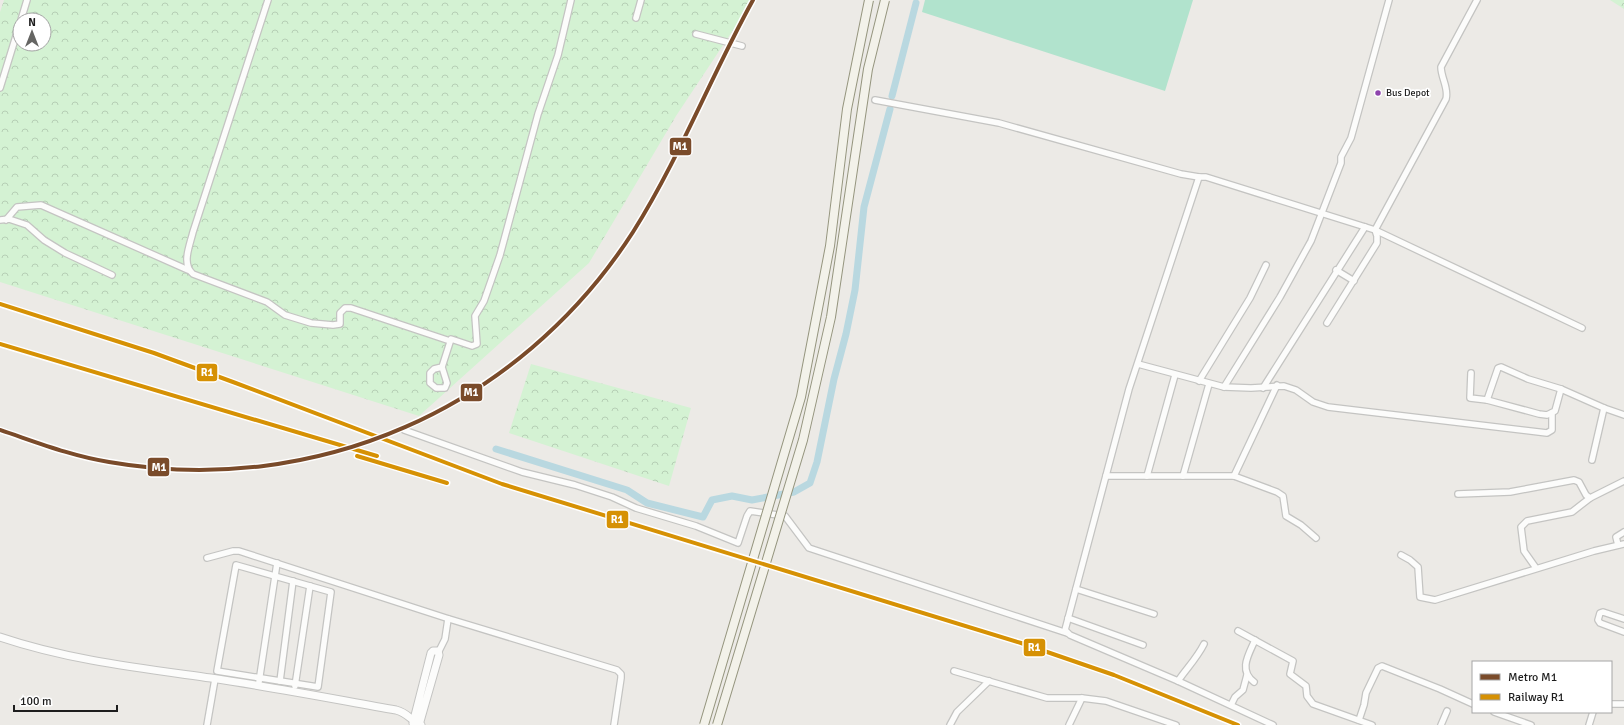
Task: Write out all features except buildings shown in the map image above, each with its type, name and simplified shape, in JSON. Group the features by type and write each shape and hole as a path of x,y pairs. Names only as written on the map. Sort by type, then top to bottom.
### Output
{"main road":[{"path":"704,725 801,397 830,246 847,108 869,0"},
{"path":"717,725 798,456 831,317 868,69 885,0"}],"street":[{"path":"23,12 27,0"},
{"path":"188,270 187,262 193,232 268,0"},
{"path":"3,220 17,208 41,205 188,270 193,274 267,302 285,315 311,323 333,325 340,324 340,313 345,308 351,308 472,346 477,344 475,316 484,301 500,255 538,114 558,55 571,0"},
{"path":"636,18 641,0"},
{"path":"1224,387 1283,292 1311,242 1341,163 1341,157 1351,138 1389,0"},
{"path":"1326,323 1377,243 1375,230 1446,99 1447,94 1441,75 1441,67 1477,0"},
{"path":"696,34 742,46"},
{"path":"0,88 12,48"},
{"path":"875,100 999,123 1181,174 1206,177 1323,213 1375,230 1582,328"},
{"path":"1067,633 1065,627 1138,364 1199,177"},
{"path":"3,220 28,225 44,240 65,253 112,275"},
{"path":"1263,388 1336,270 1365,227"},
{"path":"1199,381 1250,298 1266,264"},
{"path":"1336,270 1354,281"},
{"path":"442,367 450,340"},
{"path":"1138,364 1224,387 1263,388 1277,385 1296,390 1313,402 1328,407 1547,433 1552,430 1552,413 1561,389"},
{"path":"1487,400 1499,367 1528,379 1561,389 1624,415"},
{"path":"1471,374 1470,397 1539,414 1547,415 1552,413"},
{"path":"1147,476 1175,375"},
{"path":"1183,476 1210,384"},
{"path":"1234,476 1277,385"},
{"path":"1592,460 1604,408"},
{"path":"404,430 522,472 575,485 612,497 636,508 696,526 738,543 750,511 785,516 809,548 1067,633 1178,681 1273,725"},
{"path":"1106,476 1234,476 1277,492 1282,496 1286,516 1302,525 1316,538"},
{"path":"1458,494 1510,492 1574,480 1578,482 1586,495 1590,498"},
{"path":"1536,568 1524,551 1521,527 1527,521 1572,512 1590,498 1624,481"},
{"path":"1401,556 1410,560 1418,567 1420,597 1432,600 1621,544 1616,537 1624,532"},
{"path":"207,558 236,551 448,619 618,670 622,678 614,725"},
{"path":"258,686 277,563"},
{"path":"236,565 275,576 331,592 318,687 217,671 236,565"},
{"path":"294,693 309,585 313,575"},
{"path":"280,681 293,581"},
{"path":"1076,589 1154,614"},
{"path":"1624,618 1603,612 1600,613 1598,620 1600,623 1624,632"},
{"path":"1068,618 1143,645"},
{"path":"417,724 431,653 433,650 439,651 445,639 448,619"},
{"path":"1238,630 1293,661 1290,674 1306,686 1307,696 1313,704 1372,725"},
{"path":"0,637 44,650 105,662 258,686 396,710 406,713 417,724"},
{"path":"1231,705 1235,697 1243,690 1247,675 1245,664 1255,640"},
{"path":"1178,681 1190,664 1196,660 1204,644"},
{"path":"1359,720 1366,693 1378,668 1382,666 1472,704"},
{"path":"954,670 1047,698 1082,698 1106,701 1176,725"},
{"path":"1247,675 1254,682"},
{"path":"207,725 215,679"},
{"path":"950,725 957,712 989,681"},
{"path":"1069,725 1082,698"},
{"path":"1612,704 1624,704"},
{"path":"1441,725 1446,712"},
{"path":"1497,713 1531,725"},
{"path":"1589,725 1593,713"}],"green space":[{"path":"4,0 753,0 676,116 589,263 419,416 0,282 0,12"},
{"path":"925,0 1193,0 1165,91 922,12"},
{"path":"1610,0 1624,0 1624,9"},
{"path":"531,364 691,408 669,486 509,433"}],"waterway":[{"path":"892,96 916,3"},
{"path":"496,449 627,490 647,503 703,517 712,500 732,496 752,500 794,492 810,483 817,462 834,379 846,334 855,290 864,207 890,109"}],"metro line":[{"name":"M1","path":"0,430 67,452 109,462 186,470 262,466 335,452 406,427 471,392 532,348 586,294 633,232 665,176 753,0"}],"rail line":[{"name":"R1","path":"0,304 154,353 502,484 1021,643 1114,675 1238,725"},
{"name":"R1","path":"0,344 377,456"},
{"name":"R1","path":"357,456 447,483"}],"place":[{"name":"Bus Depot","path":"1378,93"}]}
